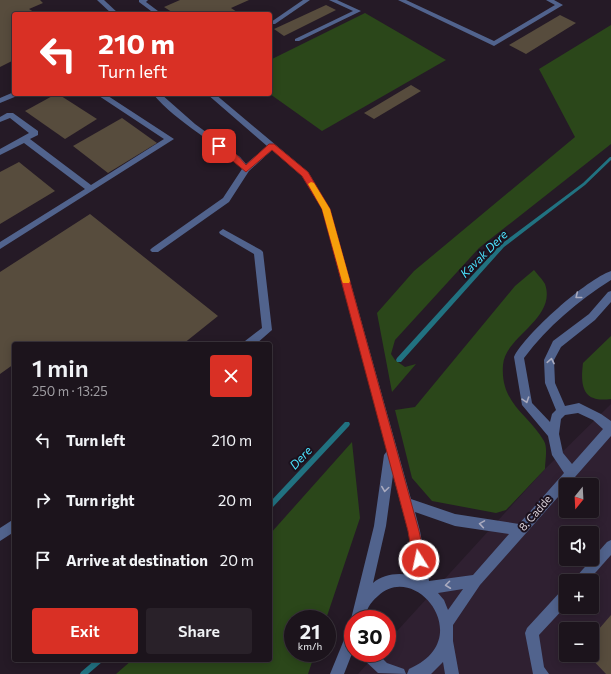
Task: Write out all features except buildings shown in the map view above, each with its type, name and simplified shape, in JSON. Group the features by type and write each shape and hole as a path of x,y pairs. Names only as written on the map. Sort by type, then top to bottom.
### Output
{"street":[{"path":"100,0 114,12"},
{"path":"145,0 141,1 156,12"},
{"path":"273,23 307,0"},
{"path":"297,40 358,11 332,0"},
{"path":"400,0 494,44 560,5 549,0"},
{"path":"0,101 12,95"},
{"path":"0,246 170,139 103,96"},
{"path":"159,96 192,126 237,159 246,169"},
{"path":"213,96 305,174 326,209 414,531 424,588"},
{"path":"0,106 35,133 0,152"},
{"path":"0,120 10,115"},
{"path":"24,139 91,189"},
{"path":"155,250 226,200 246,169 272,146"},
{"path":"223,232 258,252 267,330 252,342"},
{"path":"553,434 527,405 522,382 519,356 532,338 580,294 611,275"},
{"path":"562,411 550,383 549,360 557,344 592,317 611,295"},
{"path":"571,473 558,455 553,434 556,417 562,411 579,408 597,417 611,428"},
{"name":"8. Cadde","path":"446,624 476,581 611,428"},
{"path":"361,610 380,526 391,451"},
{"path":"406,503 455,520 521,530"},
{"path":"0,535 12,526"},
{"path":"586,574 611,546"},
{"path":"364,600 375,587 390,580 401,579 412,581 435,597 442,610 446,624 446,639 452,674"},
{"path":"424,588 476,581"},
{"path":"542,674 538,670 532,633 559,604"},
{"path":"420,673 434,664 442,653 446,639"},
{"path":"337,674 344,657"},
{"path":"377,662 383,668 395,674 399,674"}],"shaded area":[{"path":"611,404 611,674 358,674 369,662 396,662 396,632 545,469"}],"green space":[{"path":"365,13 446,60 322,131 272,95 272,59"},
{"path":"611,25 611,144 479,248 395,340 391,354 395,360 405,367 416,364 392,392 377,313 414,271 575,137 539,69"},
{"path":"534,270 545,284 547,296 544,307 538,317 512,345 506,355 503,365 503,378 506,390 511,399 544,441 546,451 545,469 506,510 496,513 432,501 412,478 395,410 415,407 515,286"},
{"path":"611,336 611,399 602,400 589,396 585,392 582,379 583,363"},
{"path":"352,442 360,518 329,610 284,610 284,662 312,662 308,674 116,674 130,662 272,662 272,532"}],"waterway":[{"name":"Kavak Dere","path":"399,360 502,246 584,184 611,158"},
{"name":"Dere","path":"272,504 347,424"},
{"name":"Dere","path":"83,674 98,662"}],"slow traffic":[{"path":"311,184 326,209 346,281"}],"route":[{"path":"219,146 237,159 246,169 272,146 305,174 326,209 414,531 419,560"}]}
